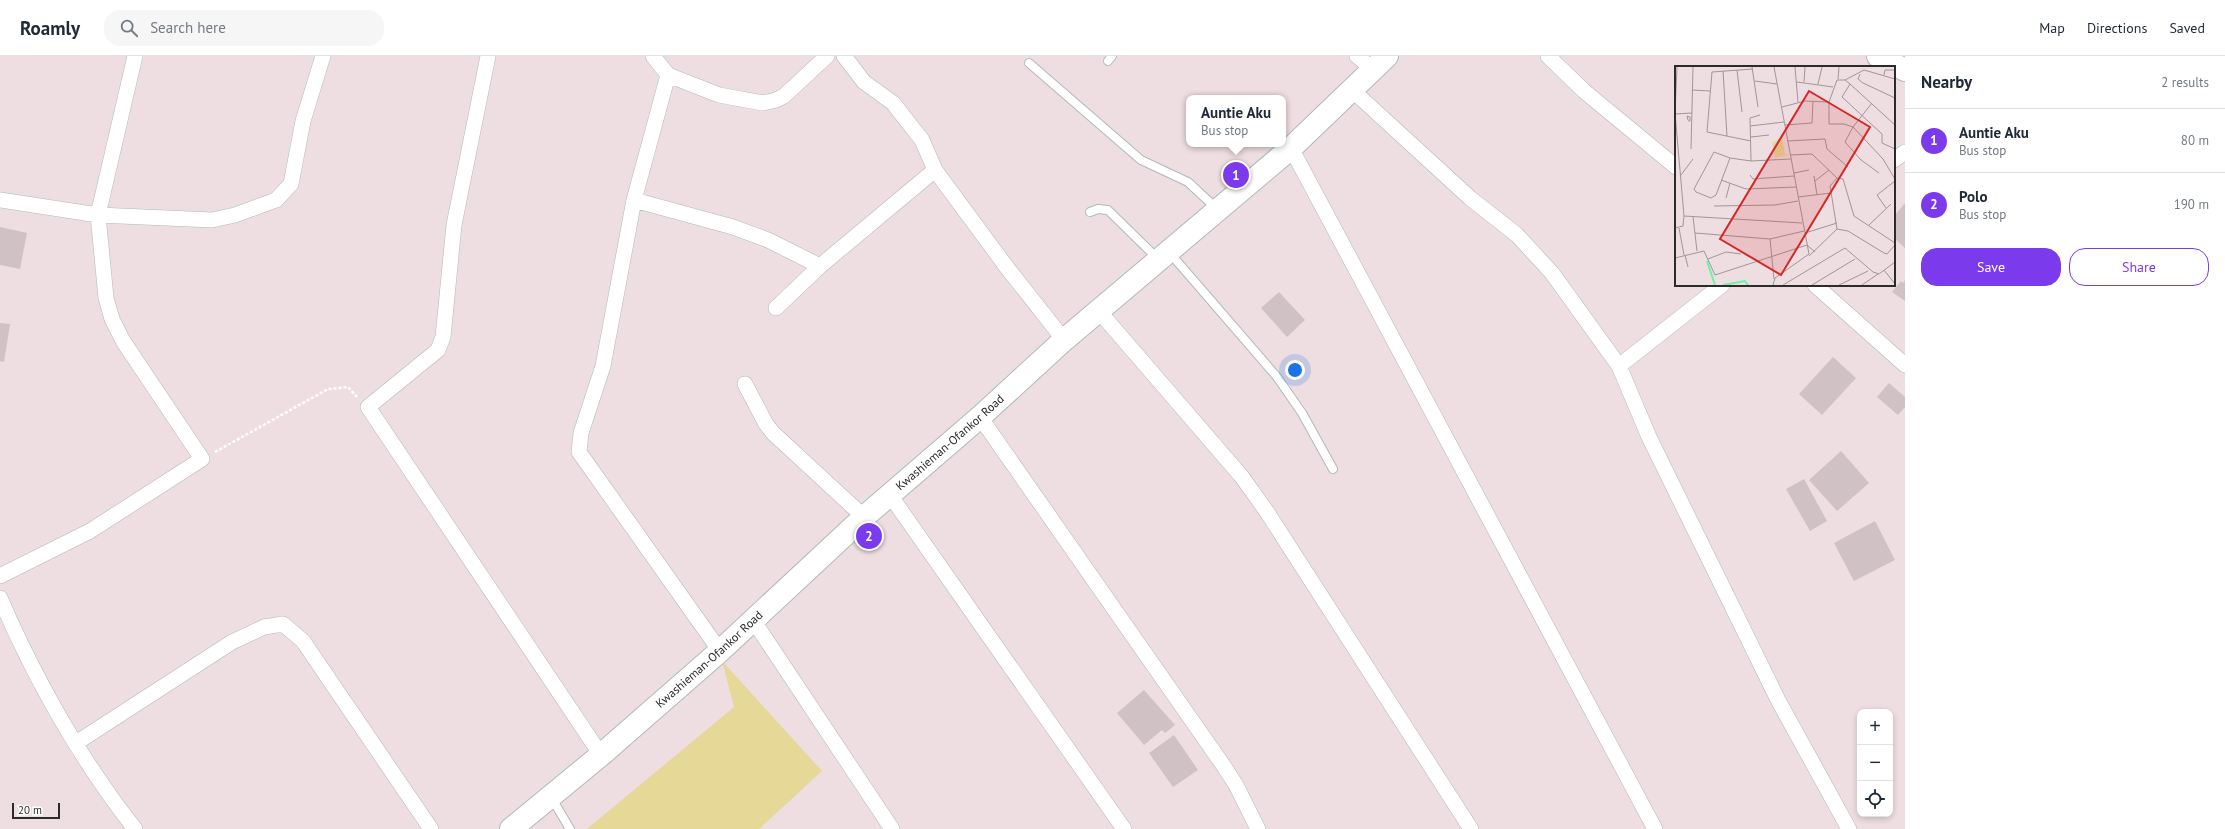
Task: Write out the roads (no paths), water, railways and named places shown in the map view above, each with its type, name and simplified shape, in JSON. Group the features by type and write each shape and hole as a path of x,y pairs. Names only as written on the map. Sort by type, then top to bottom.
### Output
{"main road":[{"name":"Kwashieman-Ofankor Road","path":"511,829 601,755 720,651 864,518 980,417 1098,310 1291,148 1351,89 1372,60"}],"street":[{"path":"0,576 90,531 202,459 123,341 112,319 106,298 98,216 135,56"},
{"path":"0,200 98,216 212,220 236,215 276,200 291,184 303,121 323,56"},
{"path":"488,56 454,225 443,337 438,350 368,407 601,755"},
{"path":"653,56 668,75 719,95 763,103 776,100 784,96 827,56"},
{"path":"844,56 864,82 893,103 922,140 935,170 1005,266 1064,340"},
{"path":"1548,56 1584,91 1675,166"},
{"path":"668,75 634,200 603,366 581,433 579,452 720,651"},
{"path":"1351,89 1470,198 1517,235 1552,273 1619,366 1649,437 1778,700 1849,829"},
{"path":"1291,148 1655,829"},
{"path":"776,308 820,266 935,170"},
{"path":"634,200 733,227 768,240 820,266"},
{"path":"1619,366 1721,286"},
{"path":"1816,286 1905,365"},
{"path":"1098,310 1242,477 1267,512 1471,829"},
{"path":"745,384 766,424 773,433 864,518"},
{"path":"980,417 1236,784 1258,829"},
{"path":"890,495 1124,829"},
{"path":"0,598 24,652 76,743 135,829"},
{"path":"753,620 892,829"},
{"path":"76,743 232,642 264,627 283,624 303,641 431,829"}],"lane":[{"path":"1029,63 1141,160 1188,182 1217,209"},
{"path":"1090,212 1108,210 1163,255 1277,377 1302,414 1333,469"},
{"path":"550,796 570,829"}],"place":[{"name":"Auntie Aku","path":"1236,175"},
{"name":"Polo","path":"869,536"}]}
